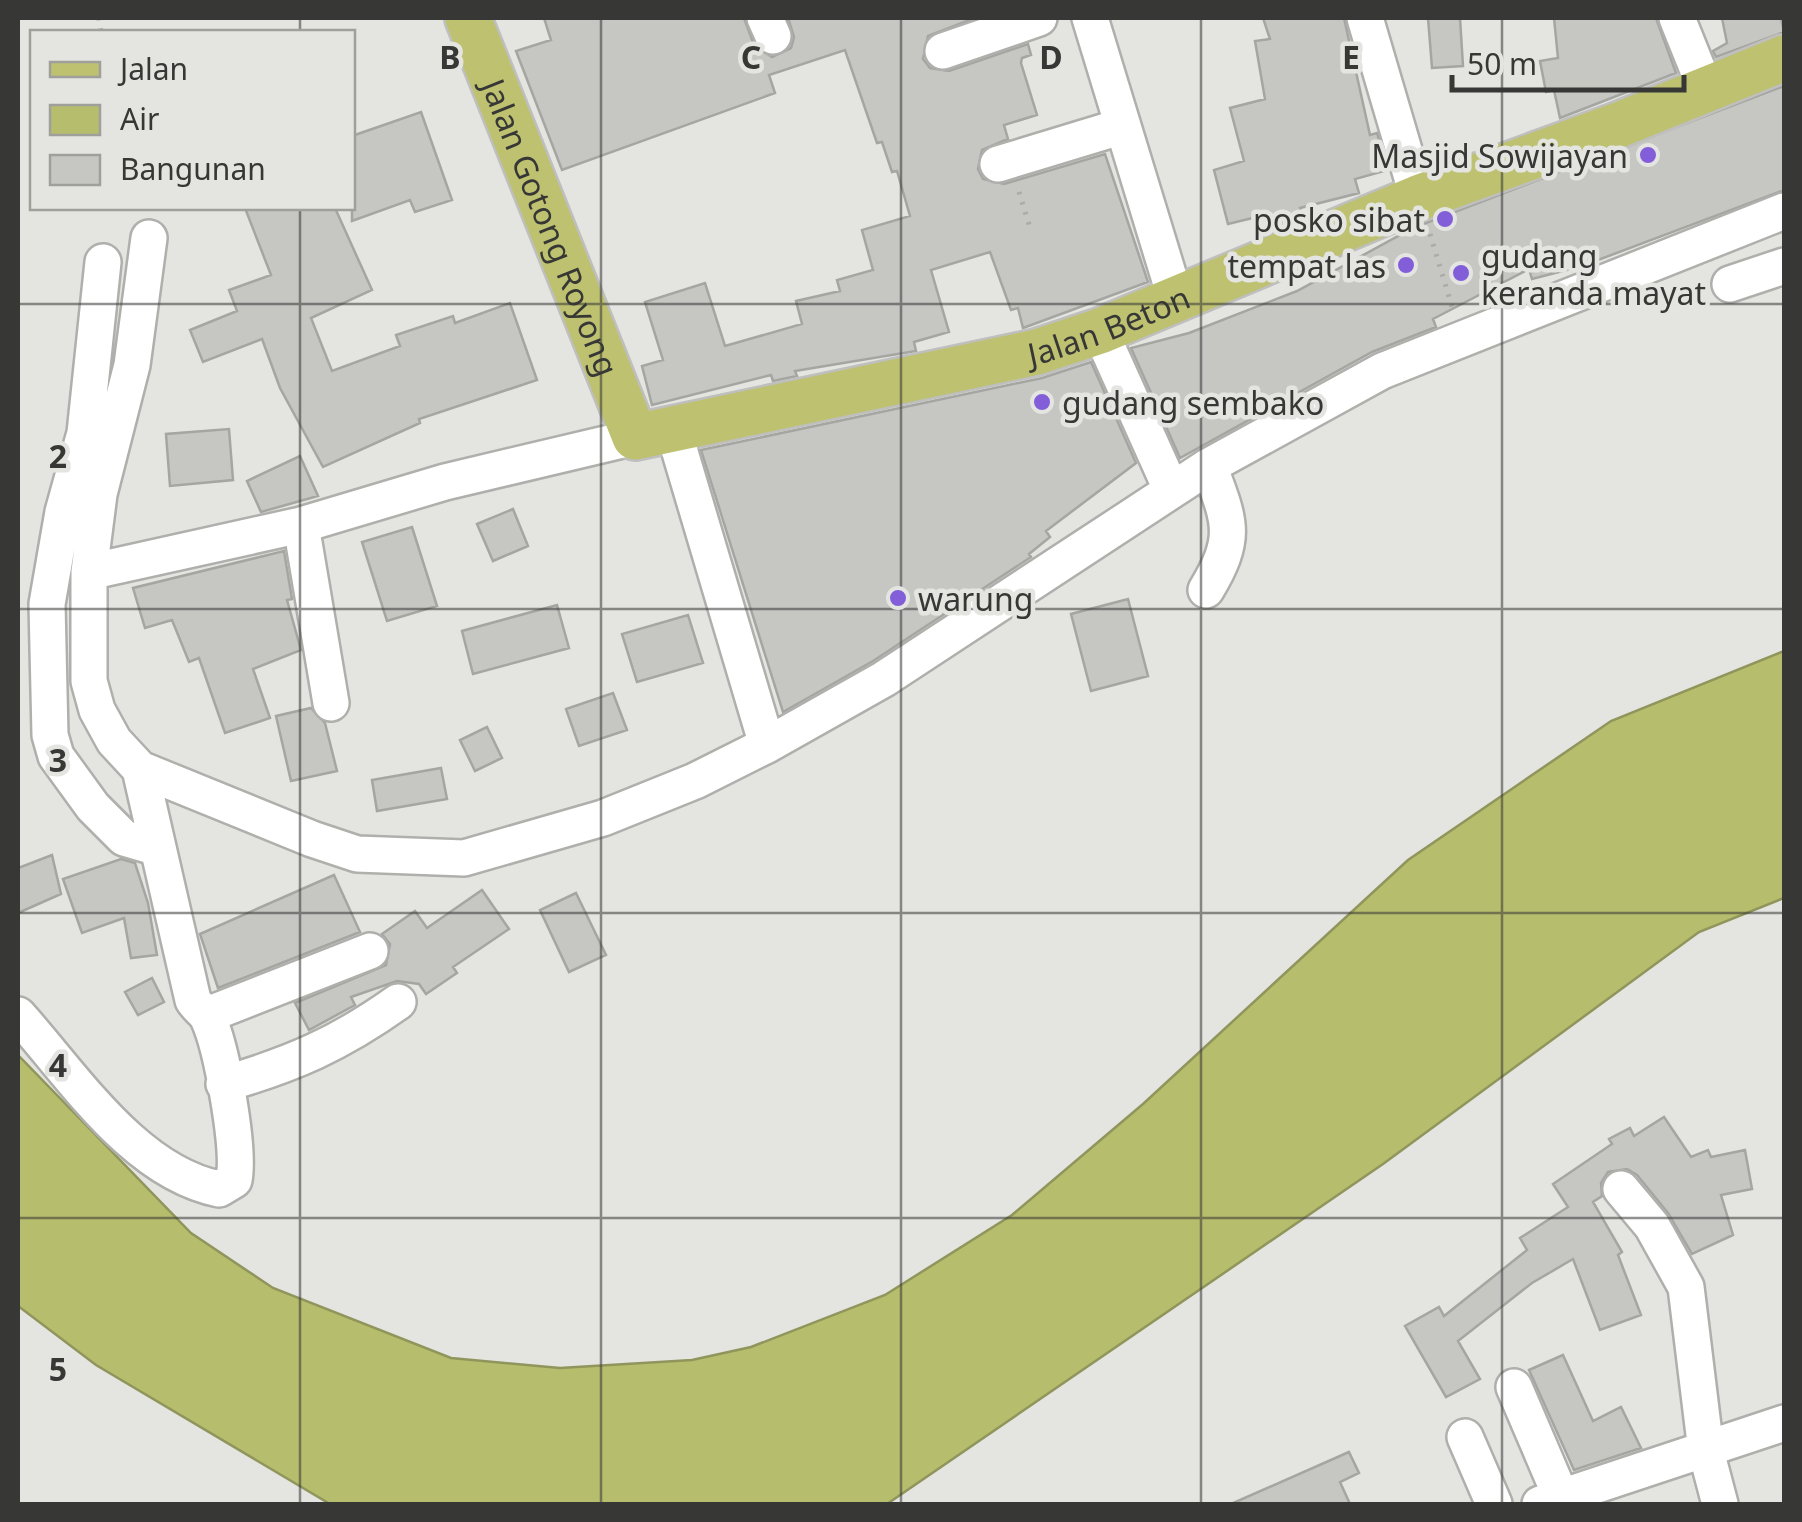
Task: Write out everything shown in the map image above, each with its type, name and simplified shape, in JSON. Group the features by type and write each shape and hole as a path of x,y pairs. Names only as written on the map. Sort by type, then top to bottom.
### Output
{"main road":[{"name":"Jalan Gotong Royong","path":"468,18 655,435"},
{"name":"Jalan Beton","path":"655,435 1037,352 1100,331 1418,198 1784,58"}],"street":[{"path":"943,51 1038,18"},
{"path":"1090,18 1176,300"},
{"path":"1365,18 1418,198"},
{"path":"1677,18 1706,90"},
{"path":"1004,162 1123,126"},
{"path":"148,238 132,364 99,494 89,572 89,681 97,710 114,741 140,769 357,854 464,858 603,818 695,782 884,679 1209,466 1382,371 1784,211"},
{"path":"103,262 98,340 85,433 63,512 47,604 50,735 56,756 92,807 124,838 158,848"},
{"path":"1730,284 1784,266"},
{"path":"1100,331 1172,489"},
{"path":"89,572 301,525 445,482 655,435 767,745"},
{"path":"1206,590 1230,541 1226,513 1209,466"},
{"path":"301,525 330,703"},
{"path":"18,1016 135,1144 194,1184 219,1190 234,1180 238,1161 224,1084 207,1015 194,1000 140,769"},
{"path":"207,1015 370,952"},
{"path":"224,1084 296,1064 350,1036 398,1002"},
{"path":"1621,1188 1652,1226 1686,1287 1706,1451 1720,1504"},
{"path":"1514,1386 1550,1501 1784,1424"},
{"path":"1465,1437 1494,1504"}],"path":[{"path":"1004,162 1031,231"},
{"path":"1418,198 1461,338"}],"water":[{"path":"1784,651 1784,898 1699,932 1383,1164 887,1504 330,1504 96,1365 18,1306 18,1055 191,1233 273,1288 451,1358 560,1368 692,1360 751,1347 885,1295 1012,1215 1143,1104 1408,860 1611,721"}],"building":[{"path":"544,18 744,18 754,45 772,57 791,48 794,37 788,18 975,18 928,36 923,59 930,68 949,71 1028,44 1031,55 1022,58 1021,63 1037,115 1004,125 1008,139 982,150 978,169 983,179 1004,184 1105,154 1148,282 1023,328 1018,308 1011,310 990,252 931,270 949,332 914,342 916,351 795,371 797,376 773,381 771,375 652,405 642,366 663,360 645,302 705,283 725,346 802,324 796,301 840,291 837,280 873,270 862,230 910,216 897,171 892,172 882,142 877,143 845,50 769,75 775,93 562,170 516,51 551,40"},
{"path":"1263,18 1344,18 1370,135 1377,133 1388,170 1355,179 1359,193 1300,208 1303,218 1269,232 1265,215 1228,224 1214,170 1244,161 1230,108 1265,99 1255,41 1270,39"},
{"path":"1428,18 1460,18 1463,66 1432,68"},
{"path":"1554,18 1656,18 1676,73 1560,118 1554,90 1546,92 1540,61 1558,58"},
{"path":"1722,18 1781,18 1784,32 1716,57 1713,51 1727,43"},
{"path":"1784,86 1784,190 1582,266 1532,279 1529,269 1433,319 1436,327 1372,352 1180,458 1131,348 1189,333 1297,291 1413,228"},
{"path":"421,112 452,200 415,212 410,200 352,221 355,135"},
{"path":"246,210 336,210 372,290 311,318 332,371 400,346 396,335 453,316 455,323 510,303 537,380 419,419 420,423 323,467 280,388 262,339 203,362 190,330 237,311 229,290 271,275"},
{"path":"1091,362 1136,463 1046,531 1050,537 1029,554 1031,557 873,661 783,712 701,450 1042,378"},
{"path":"229,429 233,480 170,486 166,434"},
{"path":"300,456 318,496 261,512 247,481"},
{"path":"513,509 528,546 493,561 477,524"},
{"path":"412,527 437,606 387,621 362,542"},
{"path":"284,551 292,599 287,600 301,650 253,669 270,718 225,733 199,658 189,662 172,620 145,628 133,588"},
{"path":"1128,599 1148,676 1091,691 1071,614"},
{"path":"557,605 569,648 473,674 462,631"},
{"path":"688,615 703,663 637,682 622,634"},
{"path":"613,693 627,730 579,746 566,709"},
{"path":"311,708 325,723 337,771 291,781 276,716"},
{"path":"487,727 502,758 475,771 460,740"},
{"path":"441,768 447,799 377,811 372,780"},
{"path":"52,855 61,894 18,913 18,868"},
{"path":"121,859 135,863 148,903 157,955 131,958 124,918 82,933 63,879"},
{"path":"334,875 360,932 218,988 200,934"},
{"path":"482,890 509,929 453,967 457,973 426,994 419,984 397,981 351,997 355,1005 309,1030 295,1003 386,965 390,944 382,934 415,911 427,928"},
{"path":"576,893 606,955 569,972 540,910"},
{"path":"152,978 164,1002 138,1015 125,992"},
{"path":"1664,1117 1691,1157 1708,1150 1711,1157 1745,1150 1752,1189 1721,1195 1733,1235 1692,1254 1668,1213 1637,1175 1627,1169 1608,1172 1601,1183 1602,1196 1593,1202 1622,1252 1618,1255 1641,1315 1600,1330 1573,1259 1532,1283 1458,1341 1480,1379 1446,1397 1405,1326 1439,1307 1444,1316 1527,1250 1520,1238 1568,1207 1553,1184 1612,1144 1609,1139 1630,1128 1634,1136"},
{"path":"1563,1355 1593,1421 1621,1407 1641,1448 1574,1470 1529,1370"},
{"path":"1349,1452 1359,1473 1340,1482 1350,1504 1231,1504"}],"place":[{"name":"Masjid Sowijayan","path":"1648,155"},
{"name":"posko sibat","path":"1445,219"},
{"name":"tempat las","path":"1406,265"},
{"name":"gudang keranda mayat","path":"1461,273"},
{"name":"gudang sembako","path":"1042,402"},
{"name":"warung","path":"898,598"}]}
